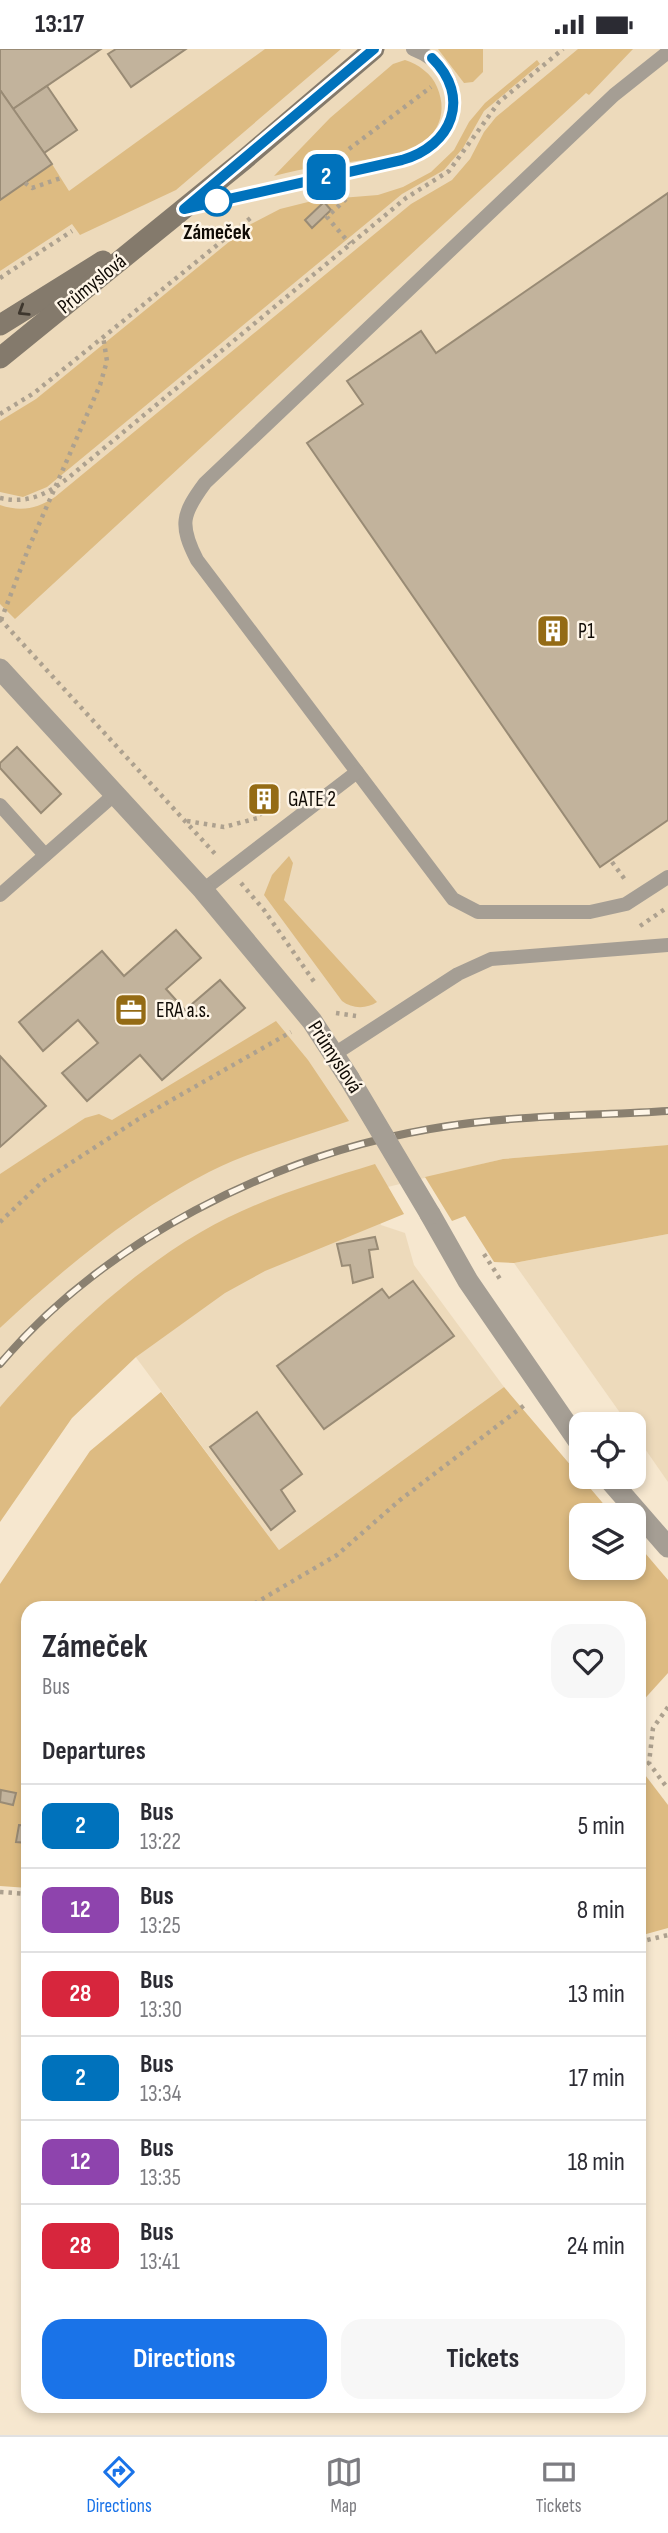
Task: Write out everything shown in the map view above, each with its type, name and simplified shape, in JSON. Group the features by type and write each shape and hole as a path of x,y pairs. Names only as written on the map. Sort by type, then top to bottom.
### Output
{"main road":[{"name":"Průmyslová","path":"0,358 184,209 374,49"},
{"name":"Průmyslová","path":"0,325 184,209"}],"street":[{"name":"Průmyslová","path":"0,671 203,890 312,1021 336,1053 468,1281 569,1428"},
{"path":"617,1489 668,1547"}],"lane":[{"path":"184,209 402,160 424,152 442,137 452,116 453,96 447,76 432,58 413,49"},
{"path":"668,52 614,95 205,483 191,502 183,521 187,540 197,560 453,899 478,912 503,914 610,909 626,904 668,877"},
{"path":"203,890 357,772"},
{"path":"0,895 115,794"},
{"path":"0,805 45,855"},
{"path":"336,1053 457,974 491,958 668,945"}],"path":[{"path":"0,498 24,501 57,486 406,198 449,171 499,102 563,49"},
{"path":"339,157 447,76"},
{"path":"25,183 32,188 61,178"},
{"path":"346,199 327,217 350,244"},
{"path":"0,414 34,393 255,215"},
{"path":"0,278 72,231"},
{"path":"103,335 107,361 100,385 0,620 186,820 223,827 258,818"},
{"path":"264,910 320,990"},
{"path":"328,1001 336,1013"},
{"path":"0,1222 54,1174 140,1118 312,1021"},
{"path":"259,1601 337,1555 400,1500 543,1391"},
{"path":"649,1763 653,1728 668,1707"},
{"path":"646,1762 668,1789"},
{"path":"0,1892 21,1894"},
{"path":"646,1940 668,1935"}],"shaded area":[{"path":"0,49 668,49 668,1145 503,1159 367,1192 381,1225 405,1233 414,1265 504,1387 279,1550 100,1309 0,1407 0,1328 26,1303 0,1174"},
{"path":"265,49 341,49 176,190 80,235 72,224 0,271 0,200 52,164 69,191"},
{"path":"438,49 483,49 483,72 473,82 464,83"},
{"path":"578,49 633,49 589,95 586,93 15,619 0,604 0,505 29,508 55,497 411,204 452,180 470,159 484,132 496,117"},
{"path":"405,60 428,74 435,82 441,98 440,118 425,141 400,156 322,166 274,176 330,118 393,64"},
{"path":"537,60 540,64 484,111 463,148 444,170 402,194 47,487 23,497 0,492 0,421 36,399 251,224 280,209 316,200 378,195 403,187 431,172 454,150 469,122 485,103"},
{"path":"289,856 293,863 284,900 377,1002 360,1007 350,1006 342,1001 264,895 272,875"},
{"path":"276,1021 308,1060 349,1121 243,1157 180,1188 99,1243 48,1284 0,1328 0,1174 85,1118 99,1114 112,1120"},
{"path":"668,1145 668,1234 514,1263 494,1262 465,1216 452,1221 425,1177 503,1159"},
{"path":"375,1164 404,1214 265,1271 225,1293 136,1357 72,1418 0,1522 0,1407 69,1335 146,1268 201,1232 264,1202"},
{"path":"668,1234 668,1482 646,1450 646,1412 620,1412 514,1263"},
{"path":"504,1387 569,1463 569,1489 591,1489 603,1503 569,1503 569,1580 646,1580 646,1554 668,1580 668,1673 646,1697 646,1601 21,1601 21,1888 0,1886 0,1584 90,1451 161,1392 279,1550"},
{"path":"646,1776 668,1805 668,1928 646,1934"}],"building":[{"path":"0,49 101,49 13,109 0,90"},
{"path":"116,49 186,49 131,87 108,54"},
{"path":"47,86 77,130 44,153 13,109"},
{"path":"0,90 52,164 0,200"},
{"name":"P1","path":"668,193 668,820 600,867 307,443 363,404 347,381 421,331 436,353"},
{"path":"324,202 331,210 312,228 305,220"},
{"path":"17,747 61,794 41,813 0,768 0,763"},
{"name":"GATE 2","path":"267,784 279,802 261,815 249,797"},
{"path":"176,930 201,958 166,989 185,1010 220,980 245,1008 162,1080 140,1055 87,1101 62,1073 98,1043 78,1020 43,1051 19,1022 102,951 124,976"},
{"path":"0,1056 46,1106 0,1147"},
{"path":"375,1237 378,1249 369,1250 373,1277 353,1283 350,1265 342,1266 337,1244"},
{"path":"413,1281 454,1336 324,1429 277,1366 382,1289 389,1298"},
{"path":"257,1412 302,1474 281,1490 295,1511 271,1530 210,1447"},
{"path":"1,1790 16,1793 13,1805 0,1802"},
{"path":"19,1825 21,1825 21,1842 16,1842"}],"railway":[{"path":"0,1364 42,1320 89,1279 140,1243 195,1211 252,1183 311,1160 370,1142 459,1124 519,1118 668,1111"}],"bus line":[{"name":"2","path":"374,49 184,209 414,157 434,146 448,127 452,116 453,96 447,76 432,58"}],"place":[{"name":"Zámeček","path":"217,201"},
{"name":"P1","path":"553,631"},
{"name":"GATE 2","path":"264,799"},
{"name":"ERA a.s.","path":"131,1010"}]}
